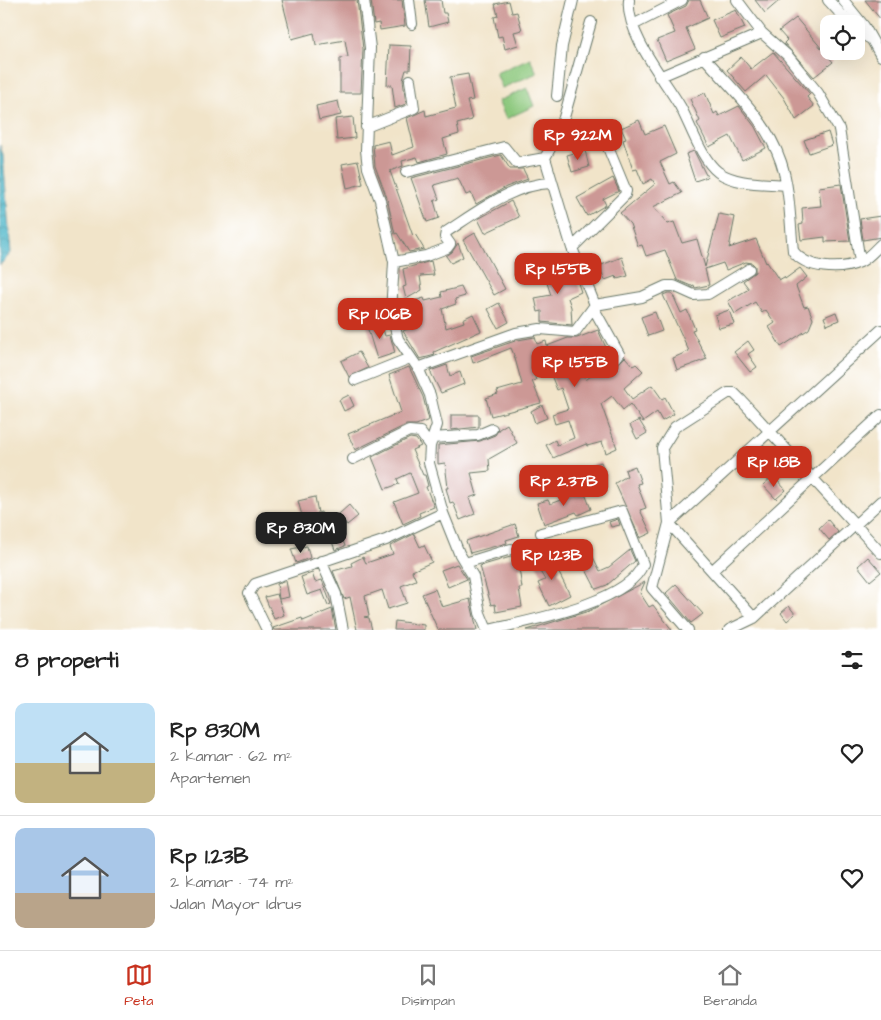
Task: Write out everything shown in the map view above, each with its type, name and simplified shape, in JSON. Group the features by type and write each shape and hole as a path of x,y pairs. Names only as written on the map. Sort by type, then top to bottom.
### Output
{"street":[{"path":"364,0 370,48 366,127 368,168 380,200 394,262 391,312 398,339 418,368 430,395 437,425 431,442 429,463 443,513 472,576 480,614 488,630 560,614 621,590 643,564 622,511 541,533"},
{"path":"409,0 412,24"},
{"path":"557,96 562,46 573,0"},
{"path":"629,0 628,11 633,25 659,77 679,105 706,156 719,172 747,182 786,185"},
{"path":"633,25 682,0"},
{"path":"737,0 762,33 787,54 818,93 839,129 860,262"},
{"path":"828,0 842,15"},
{"path":"843,0 864,26 881,56"},
{"path":"591,22 561,128 545,158 572,248 594,307 619,354 596,368"},
{"path":"659,77 762,33"},
{"path":"865,36 871,39"},
{"path":"704,57 748,105 763,126 782,164 793,250 796,255 814,265 843,266 860,262 881,244"},
{"path":"366,127 414,108 410,80"},
{"path":"572,248 626,191 600,128"},
{"path":"406,172 504,147 517,163 545,158"},
{"path":"394,262 426,256 447,248 450,244 445,237 446,232 480,209 539,183 551,183"},
{"path":"418,368 516,333 540,330 575,332 594,307 642,297 666,286 674,286 694,295 708,294 749,269"},
{"path":"669,522 881,330"},
{"path":"355,380 410,358"},
{"path":"688,630 652,588 669,522 662,448 675,427 731,392 741,400 881,553"},
{"path":"712,570 881,415"},
{"path":"431,442 478,435 492,430"},
{"path":"353,459 409,431 420,432 431,442"},
{"path":"729,630 754,618 881,501"},
{"path":"267,630 250,593 256,584 386,540 443,513"},
{"path":"669,522 754,618"},
{"path":"465,563 511,548"},
{"path":"321,562 336,594 342,630"}],"green space":[{"path":"530,58 537,73 502,88 496,73"},
{"path":"527,88 534,106 506,119 498,101"}],"water":[{"path":"0,145 3,155 11,253 0,265"}],"building":[{"path":"282,0 357,0 363,49 361,93 340,93 340,58 348,57 345,40 316,45 314,33 292,39"},
{"path":"371,0 402,0 405,26 380,30 379,23 374,24"},
{"path":"425,0 441,0 443,13 446,13 448,22 429,27"},
{"path":"689,0 700,0 708,18 686,28 695,49 666,61 657,40 675,33 667,15 686,6"},
{"path":"755,0 780,0 765,13"},
{"path":"865,0 881,0 881,20"},
{"path":"509,1 512,13 517,12 522,30 514,32 518,45 505,49 502,36 498,37 494,17 498,16 495,4"},
{"path":"736,10 745,28 720,38 712,20"},
{"path":"796,18 820,47 820,60 831,60 833,62 814,77 784,43 787,40 779,31"},
{"path":"389,45 411,46 410,70 406,70 403,80 406,104 395,108 392,85 387,85"},
{"path":"773,52 810,94 807,97 814,106 796,120 784,98 766,75 746,92 727,70 741,57 751,69"},
{"path":"468,74 473,100 467,101 472,120 457,124 459,134 443,139 447,154 419,162 417,157 402,161 403,166 390,171 413,236 415,234 424,249 409,252 397,233 395,234 387,198 375,166 373,145 389,141 392,155 414,147 407,118 425,110 426,116 456,108 450,77"},
{"path":"705,93 714,114 717,112 719,116 739,106 755,127 766,148 742,160 730,136 709,147 697,123 700,121 690,99"},
{"path":"338,101 341,115 319,120 316,106"},
{"path":"353,117 355,138 337,140 335,119"},
{"path":"639,120 645,134 664,126 676,154 660,162 670,184 674,182 682,193 653,207 668,224 674,222 682,243 697,239 705,267 719,214 735,217 729,248 756,239 766,263 779,280 784,277 785,279 800,268 807,277 796,286 804,307 808,306 813,319 809,329 781,347 769,327 775,323 766,310 762,313 755,302 735,314 728,301 749,289 743,281 755,272 755,266 752,263 746,262 726,270 723,263 705,269 709,285 695,288 694,285 691,286 677,280 665,250 646,256 642,245 638,246 630,224 620,213 655,184 652,179 643,184 637,169 633,170 623,140 626,139 621,128"},
{"path":"828,132 832,145 809,153 804,140"},
{"path":"585,150 589,167 572,172 567,155"},
{"path":"694,151 707,177 695,181 686,154"},
{"path":"501,155 510,169 523,169 528,179 506,187 476,204 471,193 466,195 458,178 434,185 439,199 434,201 439,218 427,222 411,178"},
{"path":"358,161 363,184 347,188 342,164"},
{"path":"613,178 619,191 603,199 606,205 587,216 577,198"},
{"path":"841,184 850,241 825,242 825,237 801,240 799,225 803,224 802,208 821,206 819,187"},
{"path":"511,201 519,217 485,233 478,219"},
{"path":"881,216 881,237 863,240 860,219"},
{"path":"475,233 505,289 494,295 463,240"},
{"path":"458,243 463,257 451,263 446,256 452,252"},
{"path":"622,257 628,276 617,279 616,276 605,280 599,266"},
{"path":"431,261 434,275 420,276 422,290 406,299 403,287 406,286 403,269"},
{"path":"554,261 557,271 572,266 581,292 568,298 571,307 572,325 542,322 542,311 538,312 535,298 551,295 541,265"},
{"path":"461,287 465,296 455,299 456,304 442,309 446,328 464,322 463,319 473,314 481,331 434,352 435,355 420,359 403,331 413,327 407,303 424,298 425,301 442,297 441,292"},
{"path":"672,293 681,313 687,310 695,329 692,330 707,359 677,370 673,358 689,351 663,295"},
{"path":"499,303 509,322 498,328 488,309"},
{"path":"729,310 734,324 719,328 715,315"},
{"path":"655,312 662,331 648,336 641,317"},
{"path":"836,312 839,320 827,325 824,317"},
{"path":"380,319 385,336 390,335 395,353 377,359 366,323"},
{"path":"598,330 608,352 579,359 586,380 593,374 619,363 625,357 633,366 636,364 643,371 624,388 632,399 652,385 662,399 665,397 674,414 662,421 657,412 643,422 630,404 623,410 612,396 601,404 617,448 606,453 602,442 587,446 586,444 553,458 546,445 555,440 557,445 574,438 568,420 555,424 552,414 568,409 561,388 557,390 549,370 534,375 536,380 532,381 541,403 491,416 486,398 498,394 497,391 522,384 514,355 511,348 473,363 471,356 518,340 535,337 537,344 546,341 547,346"},
{"path":"748,341 754,350 748,354 757,367 750,372 734,352"},
{"path":"359,352 368,368 349,377 341,361"},
{"path":"447,365 450,376 460,372 464,384 441,393 430,371"},
{"path":"409,367 423,397 429,420 416,425 406,425 355,450 348,434 401,412 389,375"},
{"path":"349,395 354,406 344,411 339,400"},
{"path":"542,405 547,418 535,423 531,411"},
{"path":"451,415 479,415 479,427 451,430"},
{"path":"639,420 647,433 637,439 630,425"},
{"path":"507,424 517,443 489,459 490,471 471,473 477,495 469,498 475,514 460,520 453,502 450,503 446,488 448,488 445,463 438,464 438,445 480,441 495,435 499,429"},
{"path":"410,438 416,439 421,446 412,450 423,475 425,475 428,486 426,487 434,507 419,513 420,516 403,524 394,502 418,493 410,473 397,479 399,484 385,489 372,457"},
{"path":"601,462 606,475 592,481 587,467"},
{"path":"635,466 641,483 637,484 646,508 640,510 651,533 640,538 615,483 627,476 625,470"},
{"path":"773,476 786,490 776,499 763,485"},
{"path":"584,491 591,509 578,515 576,512 544,524 537,503 548,500 550,504"},
{"path":"315,497 318,513 321,512 324,525 306,530 298,501"},
{"path":"349,505 358,516 347,525 339,514"},
{"path":"618,519 620,525 611,527 609,522"},
{"path":"828,520 838,532 829,540 819,528"},
{"path":"515,524 519,536 506,540 507,543 470,553 466,541"},
{"path":"340,533 345,546 335,550 330,536"},
{"path":"414,534 420,547 424,545 432,562 412,571 416,580 401,586 407,603 388,609 382,590 365,596 369,616 364,617 369,618 372,630 357,630 350,597 344,599 333,571 352,566 351,563 363,557 366,563 393,554 390,546"},
{"path":"307,546 310,558 296,563 291,549"},
{"path":"630,550 635,561 607,585 596,589 580,558 591,553 600,571 609,567"},
{"path":"524,553 529,564 519,568 522,588 519,588 522,607 496,612 495,604 491,605 480,566"},
{"path":"552,554 570,595 549,606 538,583 545,580 535,563"},
{"path":"868,557 881,572 870,581 858,566"},
{"path":"457,564 467,579 448,587 441,570"},
{"path":"312,573 315,582 322,580 331,604 328,605 322,590 307,595 301,577"},
{"path":"286,581 289,597 279,599 277,584"},
{"path":"645,582 640,593 649,607 653,605 672,630 527,630 589,611"},
{"path":"676,584 703,614 691,623 666,593"},
{"path":"435,589 442,607 470,599 477,630 438,630 422,594"},
{"path":"277,594 284,615 274,619 265,597"},
{"path":"789,606 795,614 787,621 781,613"},
{"path":"332,609 336,630 274,630 273,628 302,618 303,621"},
{"path":"395,621 424,625 424,630 394,630"}]}
